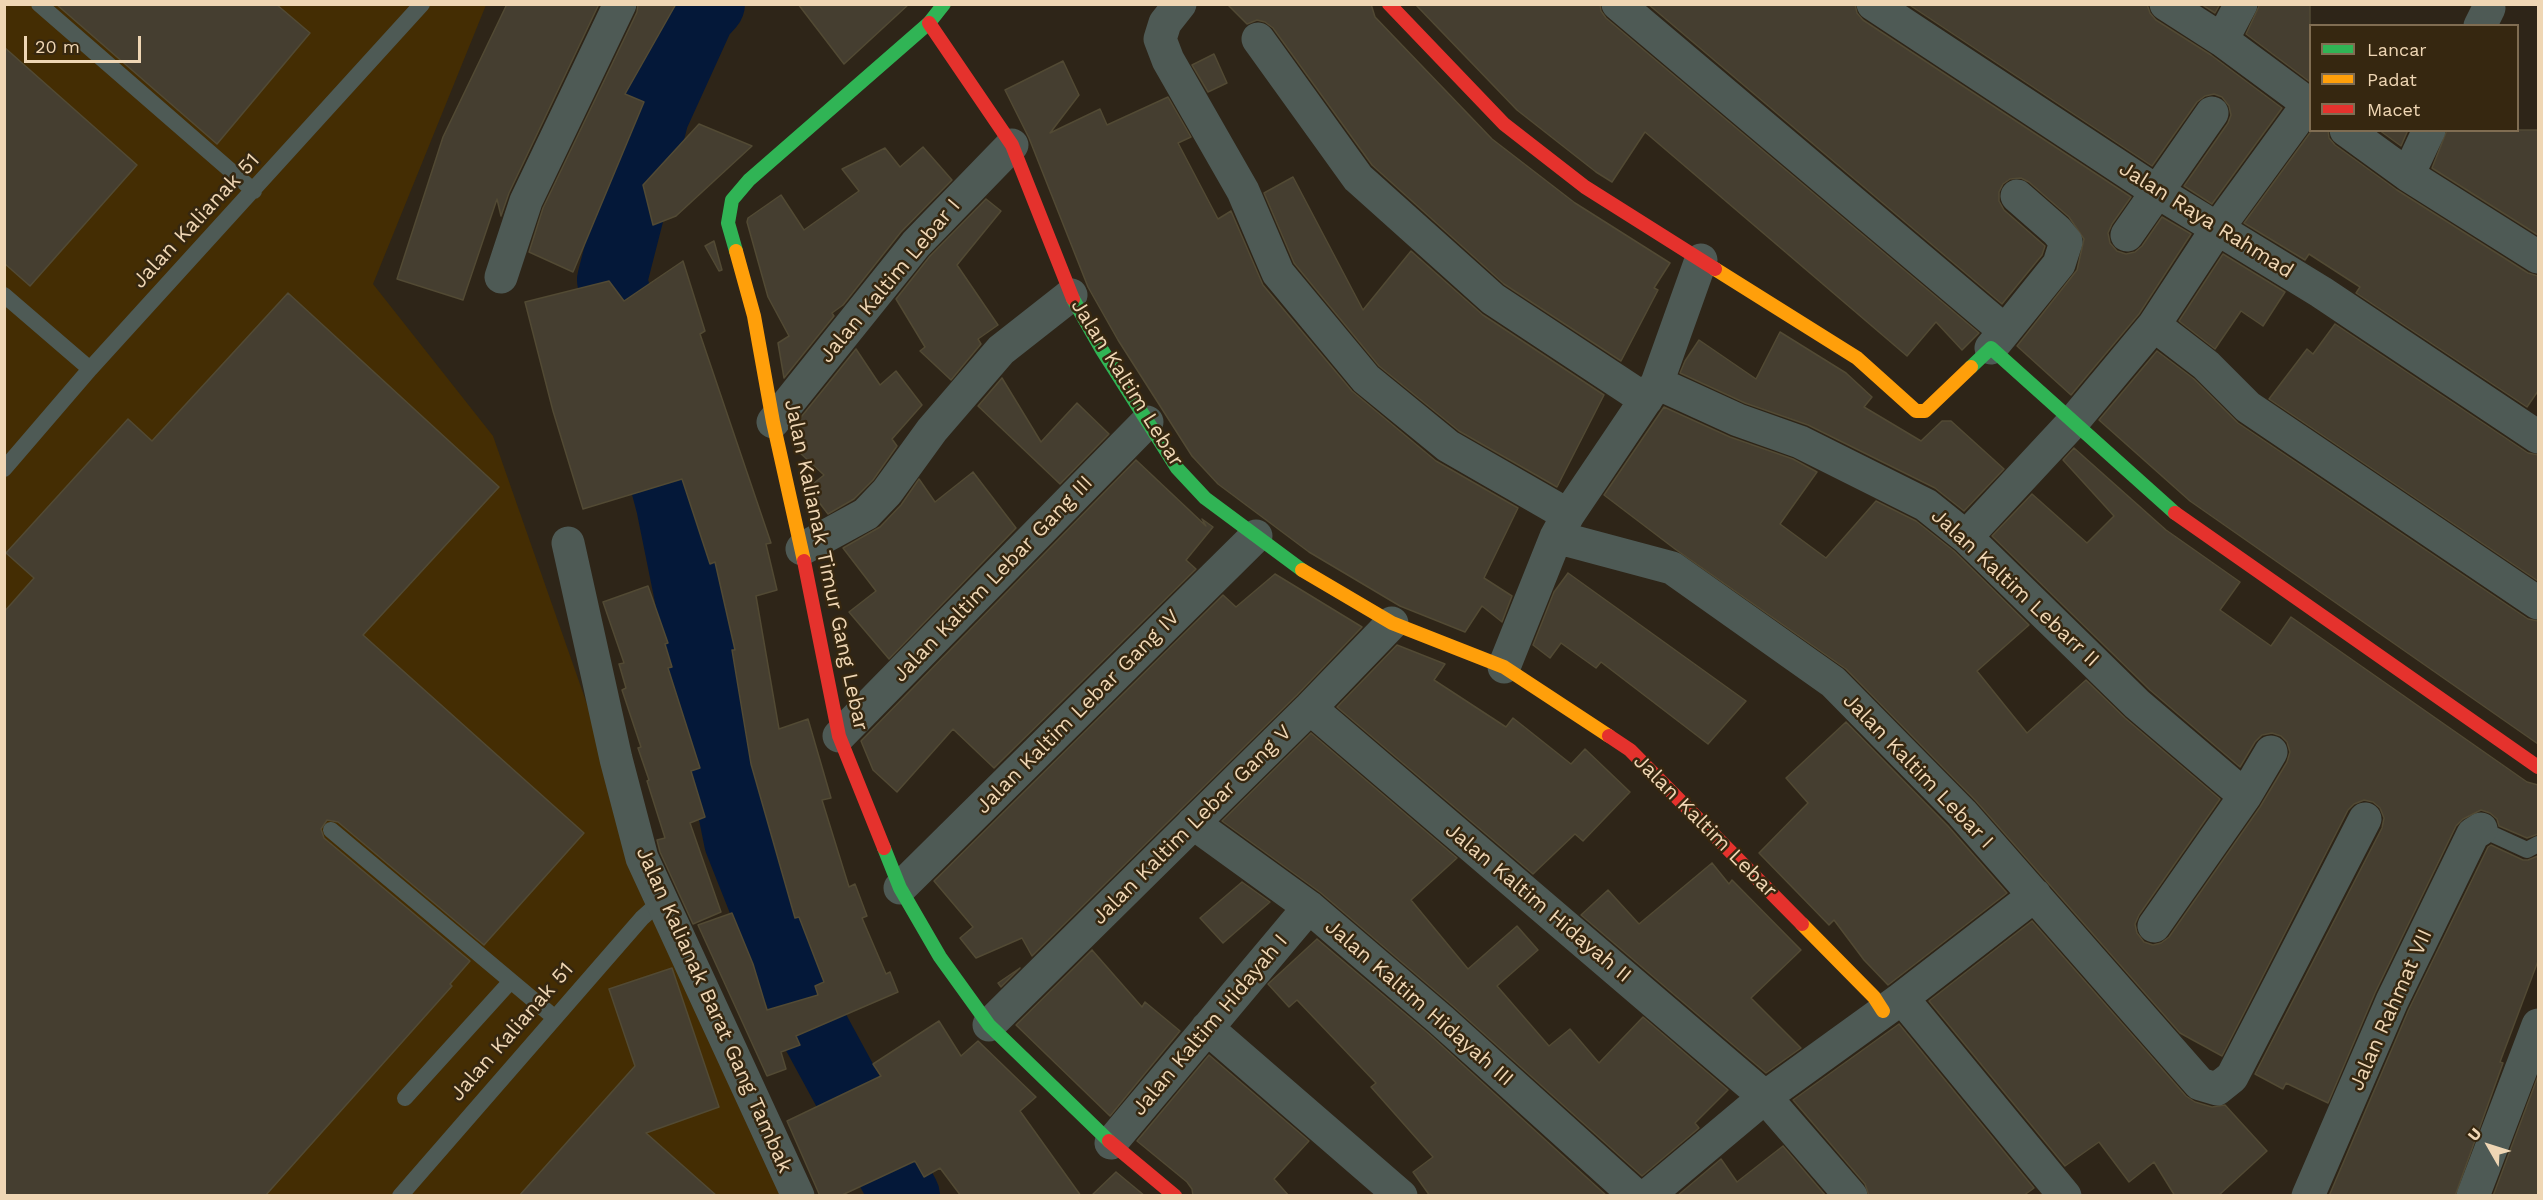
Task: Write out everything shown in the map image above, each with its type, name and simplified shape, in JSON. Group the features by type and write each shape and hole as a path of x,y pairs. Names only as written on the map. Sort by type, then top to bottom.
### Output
{"street":[{"path":"501,277 526,201 620,4"},
{"name":"Jalan Kalianak Timur Gang Lebar","path":"944,4 929,23 749,180 732,200 729,223 754,316 773,422 802,549 839,736 900,888 940,957 989,1025 1111,1143 1175,1196"},
{"name":"Jalan Kaltim Lebar I","path":"1180,4 1165,23 1160,39 1168,60 1243,191 1278,273 1366,379 1448,446 1562,526 1672,568 1833,682 1962,813 2200,1084 2217,1089 2232,1077 2365,819"},
{"path":"1389,4 1504,124 1585,187 1857,358 1916,411 1925,411 1998,339 2059,264 2066,242 2057,231 2017,196"},
{"path":"1618,4 1998,339 2073,422 2178,516 2538,767"},
{"name":"Jalan Raya Rahmad","path":"1873,4 2156,191 2321,292 2538,436"},
{"path":"2166,4 2222,40 2309,103"},
{"path":"2222,40 2241,4"},
{"name":"Jalan Kaltim Lebar","path":"929,23 1012,145 1071,295 1177,468 1205,498 1299,568 1392,623 1504,667 1630,750 1865,988 1892,1004"},
{"name":"Jalan Kaltim Lebarr II","path":"1258,39 1358,178 1493,299 1652,391 1800,442 1926,505 1966,537 2137,704 2245,796"},
{"path":"1966,537 2073,422 2154,325 2217,229 2309,105"},
{"path":"2127,235 2211,113"},
{"path":"2349,132 2408,175 2538,257"},
{"path":"2408,175 2428,132"},
{"name":"Jalan Kaltim Lebar I","path":"773,422 916,244 1012,145"},
{"path":"1504,667 1562,526 1652,391 1701,260"},
{"path":"802,549 866,514 887,492 932,430 1001,351 1071,295"},
{"path":"2154,325 2206,365 2248,407 2538,603"},
{"name":"Jalan Kaltim Lebar Gang III","path":"839,736 1147,422"},
{"name":"Jalan Kaltim Lebar Gang IV","path":"900,888 1256,536"},
{"name":"Jalan Kalianak Barat Gang Tambak","path":"568,543 642,858 798,1196"},
{"name":"Jalan Kaltim Lebar Gang V","path":"989,1025 1310,708 1392,623"},
{"name":"Jalan Kaltim Hidayah II","path":"1310,708 1765,1097 1851,1196"},
{"path":"2154,926 2245,796 2271,752"},
{"name":"Jalan Kaltim Hidayah III","path":"1193,823 1310,907 1441,1020 1636,1196"},
{"name":"Jalan Rahmat VII","path":"2308,1196 2392,1001 2473,834 2481,830"},
{"path":"1647,1196 1765,1097 2035,895"},
{"name":"Jalan Kaltim Hidayah I","path":"1111,1143 1310,907"},
{"path":"1892,1004 2065,1196"},
{"path":"2473,1196 2538,1025"},
{"path":"1207,1028 1401,1196"}],"lane":[{"path":"39,4 255,191"},
{"name":"Jalan Kalianak 51","path":"4,469 90,369 255,191 422,4"},
{"path":"4,295 90,369"},
{"path":"331,830 555,1018"},
{"path":"2481,830 2527,850 2538,844"},
{"name":"Jalan Kalianak 51","path":"400,1196 642,918 661,901"},
{"path":"405,1098 511,981"}],"shaded area":[{"path":"5,5 486,5 373,284 493,436 636,844 783,1195 5,1196"}],"building":[{"path":"56,4 276,4 310,33 217,144"},
{"path":"507,4 599,4 509,193 501,216 497,199 463,300 397,279 443,137"},
{"path":"638,4 676,4 625,94 644,102 573,272 529,252 543,208 637,12"},
{"path":"798,4 909,4 844,64"},
{"path":"1227,4 1371,4 1375,17 1492,139 1575,203 1670,263 1654,288 1658,290 1621,361 1504,284 1372,165 1273,28 1257,20 1247,24"},
{"path":"1415,4 1600,4 1601,11 1606,18 1979,333 1962,350 1936,322 1907,356 1645,132 1612,182 1596,172 1517,110"},
{"path":"1648,4 1855,4 1857,13 1863,20 2131,197 2108,233 2110,243 2117,251 2126,254 2135,252 2142,246 2162,217 2191,234 2139,314 2071,395 2017,346 2077,270 2084,239 2069,217 2029,182 2021,178 2010,179 2003,184 1999,192 1999,201 2004,210 2045,246 2042,255 2002,304"},
{"path":"1908,4 2147,4 2156,20 2211,55 2282,108 2212,204 2184,186 2228,123 2231,115 2229,106 2222,97 2214,94 2205,96 2197,102 2152,166"},
{"path":"2201,4 2220,4 2215,13"},
{"path":"2260,4 2310,4 2309,81 2246,34"},
{"path":"4,47 137,165 30,286 4,263"},
{"path":"1214,54 1227,83 1208,92 1192,65"},
{"path":"1063,61 1079,95 1050,133 1100,109 1107,125 1168,97 1191,137 1178,143 1218,219 1231,211 1263,285 1352,391 1436,461 1518,508 1484,578 1512,596 1502,622 1482,606 1465,632 1400,606 1309,552 1218,484 1192,456 1118,340 1088,287 1029,138 1005,90"},
{"path":"699,124 752,146 676,216 653,225 643,185"},
{"path":"2538,130 2538,235 2432,168 2446,132"},
{"path":"2311,132 2328,132 2329,138 2335,145 2397,190 2528,273 2538,276 2538,391 2527,407 2356,293 2360,287 2309,254 2305,260 2244,223"},
{"path":"2382,132 2407,132 2401,146"},
{"path":"923,147 952,180 901,232 843,305 832,313 834,316 784,378 778,343 789,336 768,297 747,222 748,218 781,195 804,230 859,191 842,169 885,148 900,167"},
{"path":"1293,177 1363,310 1411,251 1483,315 1604,395 1557,487 1459,431 1379,366 1294,263 1264,193"},
{"path":"986,199 1001,211 957,265 998,325 978,339 981,344 951,380 920,351 925,347 896,299 930,256"},
{"path":"714,241 722,270 719,271 705,246"},
{"path":"2223,254 2285,292 2263,326 2241,311 2215,349 2179,321"},
{"path":"683,261 705,331 700,334 771,543 766,544 777,590 756,596 779,729 808,719 831,798 822,800 849,887 855,884 867,916 862,918 886,974 890,972 898,992 796,1036 800,1045 781,1052 786,1069 767,1076 698,925 732,913 753,964 767,1010 818,995 815,986 824,982 799,917 795,918 751,764 732,650 735,650 715,562 710,564 682,479 583,509 553,411 525,302 609,281 624,301"},
{"path":"288,293 499,487 363,635 584,833 484,945 338,822 327,820 321,829 324,838 470,961 450,984 452,986 265,1196 4,1196 4,612 34,578 6,553 128,419 152,441"},
{"path":"2335,324 2528,453 2538,455 2538,581 2269,399 2307,349 2313,354"},
{"path":"1780,332 1846,373 1872,397 1864,407 1921,441 1942,421 1951,421 2004,469 1964,511 1935,488 1808,425 1745,403 1680,373 1699,340 1756,379"},
{"path":"856,349 880,385 896,371 922,405 892,439 897,446 873,480 854,499 828,514 808,488 824,475 799,452 793,427"},
{"path":"2157,351 2194,379 2238,423 2528,619 2538,621 2538,744 2190,501 2099,420"},
{"path":"1002,378 1041,442 1077,403 1109,434 1060,484 978,406"},
{"path":"1664,407 1730,437 1793,459 1817,472 1780,524 1826,558 1876,501 1916,521 1954,551 2029,625 1977,671 2027,733 2086,680 2125,718 2220,799 2139,915 2135,924 2137,933 2144,942 2153,945 2169,937 2260,807 2287,762 2290,752 2287,742 2281,736 2272,733 2262,735 2255,742 2240,767 2150,690 1992,536 2032,494 2087,543 2114,516 2063,460 2074,448 2166,530 2240,582 2220,610 2271,646 2291,617 2527,782 2538,785 2538,834 2527,838 2499,826 2497,819 2481,810 2463,819 2456,826 2375,993 2328,1103 2286,1083 2283,1089 2255,1074 2382,828 2384,818 2380,808 2373,802 2364,800 2354,804 2348,810 2222,1056 2180,1033 1976,801 1846,669 1675,549 1604,495"},
{"path":"1136,460 1206,526 1202,519 1213,527 1186,560 1196,569 994,768 953,729 897,792 873,770 861,741"},
{"path":"973,472 1016,528 889,659 849,612 876,591 843,548 880,527 901,505 919,479 935,502"},
{"path":"1568,573 1746,701 1708,744 1601,662 1596,668 1561,643 1550,658 1533,645 1554,592"},
{"path":"1275,574 1362,627 1297,695 1032,956 1022,938 976,958 960,938 973,927 934,881 1223,595 1236,607"},
{"path":"648,586 668,643 665,644 672,667 668,668 700,768 691,771 705,817 690,823 721,912 693,924 660,852 657,840 665,838 638,748 641,747 622,690 626,688 619,664 624,663 603,602"},
{"path":"1397,645 1445,664 1434,680 1506,727 1513,718 1571,764 1585,749 1630,792 1583,841 1575,834 1533,874 1337,707"},
{"path":"1846,722 1948,826 2007,893 1888,985 1864,960 1834,920 1829,925 1759,853 1808,803 1786,778"},
{"path":"1311,733 1457,858 1411,900 1468,969 1517,926 1538,950 1497,986 1549,1046 1570,1029 1599,1063 1643,1017 1728,1090 1695,1123 1699,1128 1642,1176 1453,1006 1321,893 1222,821"},
{"path":"2491,845 2523,860 2538,856 2538,961 2500,1062 2503,1063 2455,1196 2329,1196 2409,1009"},
{"path":"1712,863 1729,884 1732,880 1801,950 1751,998 1801,1048 1766,1073 1581,915 1608,890 1639,924"},
{"path":"1242,882 1270,902 1223,943 1200,918"},
{"path":"2032,921 2186,1096 2195,1102 2212,1107 2225,1105 2267,1151 2218,1196 2175,1196 2154,1162 2129,1182 2099,1142 2065,1166 1929,1001"},
{"path":"1317,939 1429,1034 1607,1196 1430,1196 1413,1172 1433,1157 1371,1087 1376,1083 1297,1000 1289,1007 1268,984"},
{"path":"1092,950 1142,1007 1145,1002 1180,1031 1110,1116 1016,1025"},
{"path":"672,968 719,1107 646,1133 717,1196 519,1196 635,1066 609,989"},
{"path":"1020,968 1001,987 998,983"},
{"path":"939,1021 961,1056 978,1041 1036,1097 1020,1111 1081,1196 961,1196 940,1168 924,1177 915,1161 840,1196 820,1196 787,1121 881,1076 873,1064"},
{"path":"1899,1024 2034,1188 2023,1196 1869,1196 1865,1184 1793,1100"},
{"path":"1209,1055 1309,1141 1274,1179 1289,1196 1193,1196 1192,1189 1187,1182 1137,1141"},
{"path":"2538,1076 2538,1196 2493,1196"},
{"path":"1783,1146 1826,1196 1677,1196 1721,1159 1737,1182"},
{"path":"1116,1172 1145,1196 1091,1196"}],"waterway":[{"path":"710,4 700,15 654,116 612,280 671,505 739,841 812,1025 905,1196"}],"traffic: fast":[{"path":"736,251 728,223 732,200 749,180 929,23 944,4"},
{"path":"1073,299 1102,350 1177,468 1205,498 1302,570"},
{"path":"1971,367 1991,348 2175,513"},
{"path":"884,848 900,888 940,957 989,1025 1109,1141"}],"traffic: slow":[{"path":"736,251 754,316 773,422 804,561"},
{"path":"1715,269 1857,358 1916,411 1925,411 1971,367"},
{"path":"1302,570 1392,623 1504,667 1609,736"},
{"path":"1802,924 1874,997 1883,1011"}],"traffic: jam":[{"path":"1389,4 1504,124 1585,187 1715,269"},
{"path":"929,23 1012,145 1073,299"},
{"path":"2175,513 2538,767"},
{"path":"804,561 839,736 884,848"},
{"path":"1609,736 1630,750 1802,924"},
{"path":"1109,1141 1175,1196"}]}
